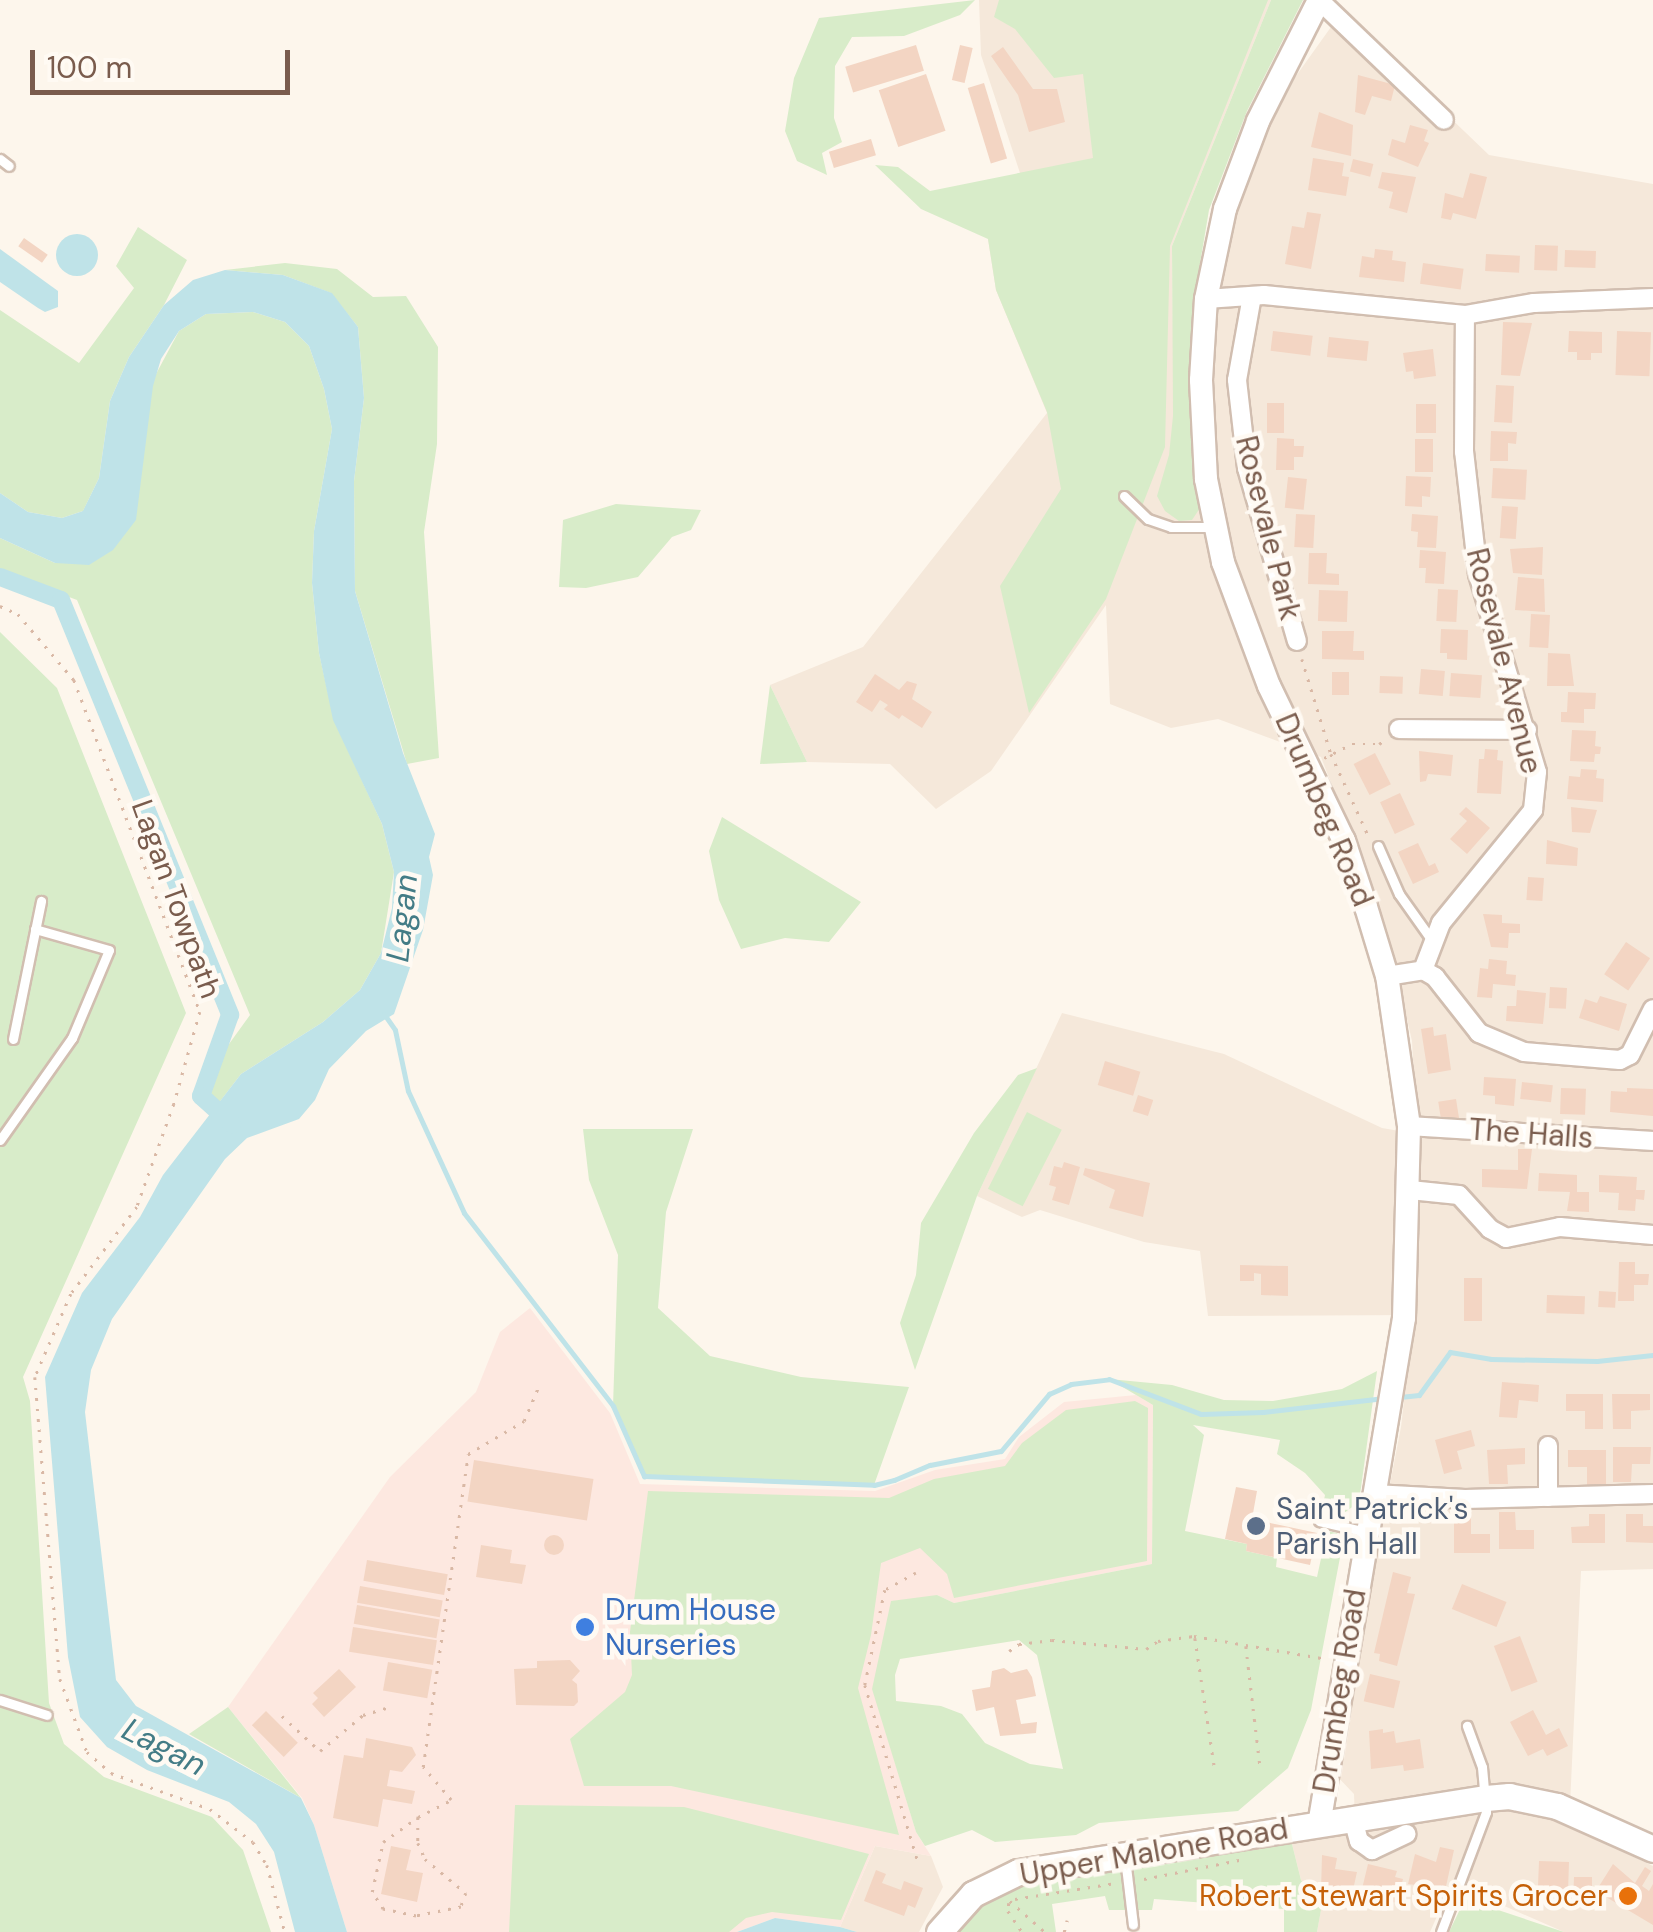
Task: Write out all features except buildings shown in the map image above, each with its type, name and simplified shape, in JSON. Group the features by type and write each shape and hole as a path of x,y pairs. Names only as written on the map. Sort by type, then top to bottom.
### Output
{"main road":[{"name":"Upper Malone Road","path":"942,1927 973,1894 1018,1872 1486,1798 1509,1796 1558,1806 1653,1849"}],"street":[{"path":"1319,0 1444,120"},
{"name":"Drumbeg Road","path":"1319,0 1241,162 1214,252 1206,299 1201,431 1214,527 1263,671 1344,841 1387,976 1409,1126 1407,1285 1319,1825"},
{"path":"1206,299 1252,296 1465,315 1534,303 1649,298"},
{"name":"Rosevale Park","path":"1252,296 1238,380 1247,468 1297,641"},
{"name":"Rosevale Avenue","path":"1423,970 1432,938 1472,880 1533,810 1537,772 1478,574 1464,452 1465,315"},
{"path":"1399,729 1527,730"},
{"path":"1387,976 1423,970 1435,977 1463,1018 1502,1046 1592,1058 1620,1060 1630,1055 1653,1010"},
{"name":"The Halls","path":"1409,1126 1653,1141"},
{"path":"1410,1190 1459,1195 1490,1229 1506,1238 1560,1227 1653,1235"},
{"path":"1548,1446 1548,1497"},
{"path":"1374,1494 1548,1497 1653,1494"},
{"path":"1353,1819 1359,1841 1372,1850 1407,1834"}],"lane":[{"path":"1124,496 1148,519 1172,527 1214,527"},
{"path":"1378,846 1398,894 1432,938"},
{"path":"13,1039 40,901"},
{"path":"0,1140 72,1038 109,950 35,929"},
{"path":"1319,1521 1366,1532"},
{"path":"0,1700 48,1715"},
{"path":"1441,1932 1486,1812 1476,1743 1467,1726"},
{"path":"1124,1854 1132,1924"}],"path":[{"name":"Lagan Towpath","path":"0,606 18,614 74,680 200,1012 174,1104 137,1206 71,1294 35,1377 60,1678 87,1752 111,1773 210,1809 253,1842 267,1866 285,1932"},
{"path":"1297,641 1332,754 1368,837 1378,846"},
{"path":"1332,754 1352,744 1379,744 1399,729"},
{"path":"418,1817 418,1844 425,1858 466,1893 461,1907 416,1916 383,1909 372,1892 383,1842 418,1817 451,1800 423,1767 468,1454 524,1421 538,1388"},
{"path":"916,1574 886,1590 865,1685 920,1865"},
{"path":"1008,1651 1019,1644 1052,1640 1146,1649 1158,1641 1194,1636 1343,1662"},
{"path":"1194,1636 1215,1771"},
{"path":"1246,1644 1260,1765"},
{"path":"282,1716 320,1750 363,1715 386,1708"},
{"path":"1009,1900 1128,1881"},
{"path":"1009,1900 1008,1911 1022,1932"},
{"path":"1009,1900 1044,1932"},
{"path":"1064,1932 1067,1920"}],"shaded area":[{"path":"979,0 1271,0 1172,246 1174,416 1213,417 1215,310 1246,176 1281,97 1341,13 1489,155 1653,184 1653,1569 1581,1571 1569,1826 1653,1866 1653,1932 1564,1932 1452,1883 1430,1932 1317,1932 1321,1909 1301,1880 1290,1836 1355,1823 1354,1794 1334,1773 1401,1427 1414,1315 1208,1316 1200,1251 1144,1242 1040,1210 1022,1217 977,1196 1062,1013 1224,1054 1382,1128 1417,1134 1412,1041 1387,930 1321,757 1218,719 1171,728 1110,704 1106,605 991,771 936,809 890,764 807,762 770,685 863,647 1047,413 996,290 988,239 1020,173 981,55"},
{"name":"Drum House Nurseries","path":"530,1308 610,1413 640,1484 875,1491 935,1470 1005,1459 1019,1437 1064,1402 1136,1395 1153,1405 1152,1564 954,1603 937,1595 873,1689 916,1832 931,1856 875,1846 840,1927 775,1918 737,1932 347,1932 302,1798 228,1707 390,1477 476,1392 500,1332"},
{"path":"875,1846 931,1856 943,1887 919,1932 857,1932 840,1927"}],"green space":[{"path":"975,0 960,15 904,36 852,37 835,66 834,118 842,142 822,153 827,175 797,161 785,131 794,78 819,18"},
{"path":"999,0 1268,0 1170,246 1165,447 1106,599 1029,713 1000,586 1061,489 1047,412 996,290 988,239 921,209 875,165 898,167 930,191 1093,158 1083,74 1054,78 1015,29 994,17"},
{"path":"1271,0 1303,0 1247,111 1209,210 1195,293 1189,408 1200,508 1192,520 1179,521 1165,511 1157,496 1169,455 1173,416 1172,246"},
{"path":"138,227 187,260 164,305 129,357 110,401 99,478 83,511 62,518 28,512 0,493 0,310 79,363 134,288 116,266"},
{"path":"285,263 337,269 373,297 406,296 438,347 437,444 424,532 439,758 407,764 355,591 354,481 364,398 358,327 331,293 283,275 225,270"},
{"path":"253,312 285,322 309,346 324,389 332,429 314,531 312,583 319,653 334,720 382,824 394,872 381,953 360,990 323,1022 241,1074 218,1104 211,1093 216,1062 250,1015 77,600 0,571 0,538 55,563 179,331 206,314"},
{"path":"616,504 701,510 691,530 672,537 638,577 586,588 559,587 563,520"},
{"path":"0,632 57,688 186,1013 23,1377 30,1401 49,1703 64,1744 104,1777 212,1817 243,1850 271,1932 0,1932"},
{"path":"770,685 807,762 760,764"},
{"path":"722,817 861,902 829,942 785,938 741,949 719,900 709,851"},
{"path":"1037,1068 977,1196 915,1370 900,1323 916,1275 921,1223 974,1133 1018,1075"},
{"path":"1027,1112 1062,1130 1023,1206 988,1189"},
{"path":"583,1129 693,1129 666,1212 658,1308 710,1356 801,1377 909,1387 874,1485 644,1476 613,1406 618,1255 589,1180"},
{"path":"1377,1371 1359,1502 1344,1513 1322,1510 1325,1495 1305,1473 1277,1454 1280,1440 1193,1425 1204,1435 1185,1531 1247,1544 1246,1551 1277,1558 1276,1567 1317,1577 1327,1531 1337,1533 1342,1547 1311,1710 1288,1768 1238,1811 1099,1823 1076,1835 995,1842 972,1830 925,1846 916,1832 872,1689 891,1601 937,1595 954,1603 1152,1564 1153,1405 1109,1379 1172,1385 1224,1400 1273,1401 1342,1389","holes":["1019,1640 1037,1655 1063,1769 1030,1764 985,1743 962,1714 941,1706 896,1701 895,1675 900,1659"]},
{"path":"1135,1401 1148,1408 1147,1561 954,1598 947,1574 920,1548 881,1563 871,1635 858,1688 899,1835 671,1786 584,1786 570,1739 625,1692 632,1675 630,1632 648,1491 889,1498 934,1479 1005,1466 1022,1443 1066,1410"},
{"path":"228,1707 301,1798 189,1734"},
{"path":"515,1805 684,1807 869,1854 841,1920 772,1912 746,1918 729,1932 509,1932"},
{"path":"1290,1836 1301,1880 1321,1910 1317,1932 1284,1932 1284,1909 1154,1899 1152,1910 1109,1910 1105,1896 1052,1904 1056,1932 946,1932 992,1885 1262,1849"},
{"path":"1465,1899 1564,1932 1449,1932"}],"water":[{"path":"77,234 92,240 98,255 92,270 77,276 62,270 56,255 62,240"},
{"path":"0,249 58,291 58,307 45,312 0,282"},
{"name":"Lagan","path":"225,270 283,275 332,293 358,327 364,398 354,481 355,591 403,753 435,834 429,857 433,875 423,930 394,1014 366,1031 329,1069 315,1100 299,1119 247,1138 225,1159 112,1319 91,1370 85,1412 116,1680 136,1706 301,1798 314,1825 347,1932 295,1932 274,1852 256,1824 229,1802 147,1770 107,1747 80,1717 68,1657 45,1377 82,1293 140,1217 163,1175 241,1074 323,1022 360,990 381,953 392,908 394,872 382,824 333,720 319,653 312,583 314,531 332,429 309,346 285,322 253,312 206,314 179,331 161,359 153,386 136,520 113,550 89,565 55,563 0,538 0,493 28,512 62,518 83,511 99,478 110,401 129,357 164,305 193,280"},
{"path":"775,1918 840,1927 857,1932 737,1932"}],"waterway":[{"path":"0,577 61,600 230,1015 201,1096 232,1124"},
{"path":"384,1014 395,1030 408,1091 464,1213 613,1406 644,1476 874,1485 930,1465 1001,1451 1049,1394 1071,1384 1109,1379 1201,1414 1263,1412 1384,1398"},
{"path":"1400,1397 1419,1395 1450,1352 1491,1359 1597,1361 1653,1355"}],"place":[{"name":"Saint Patrick's Parish Hall","path":"1256,1526"},
{"name":"Drum House Nurseries","path":"585,1627"},
{"name":"Robert Stewart Spirits Grocer","path":"1628,1896"}]}
